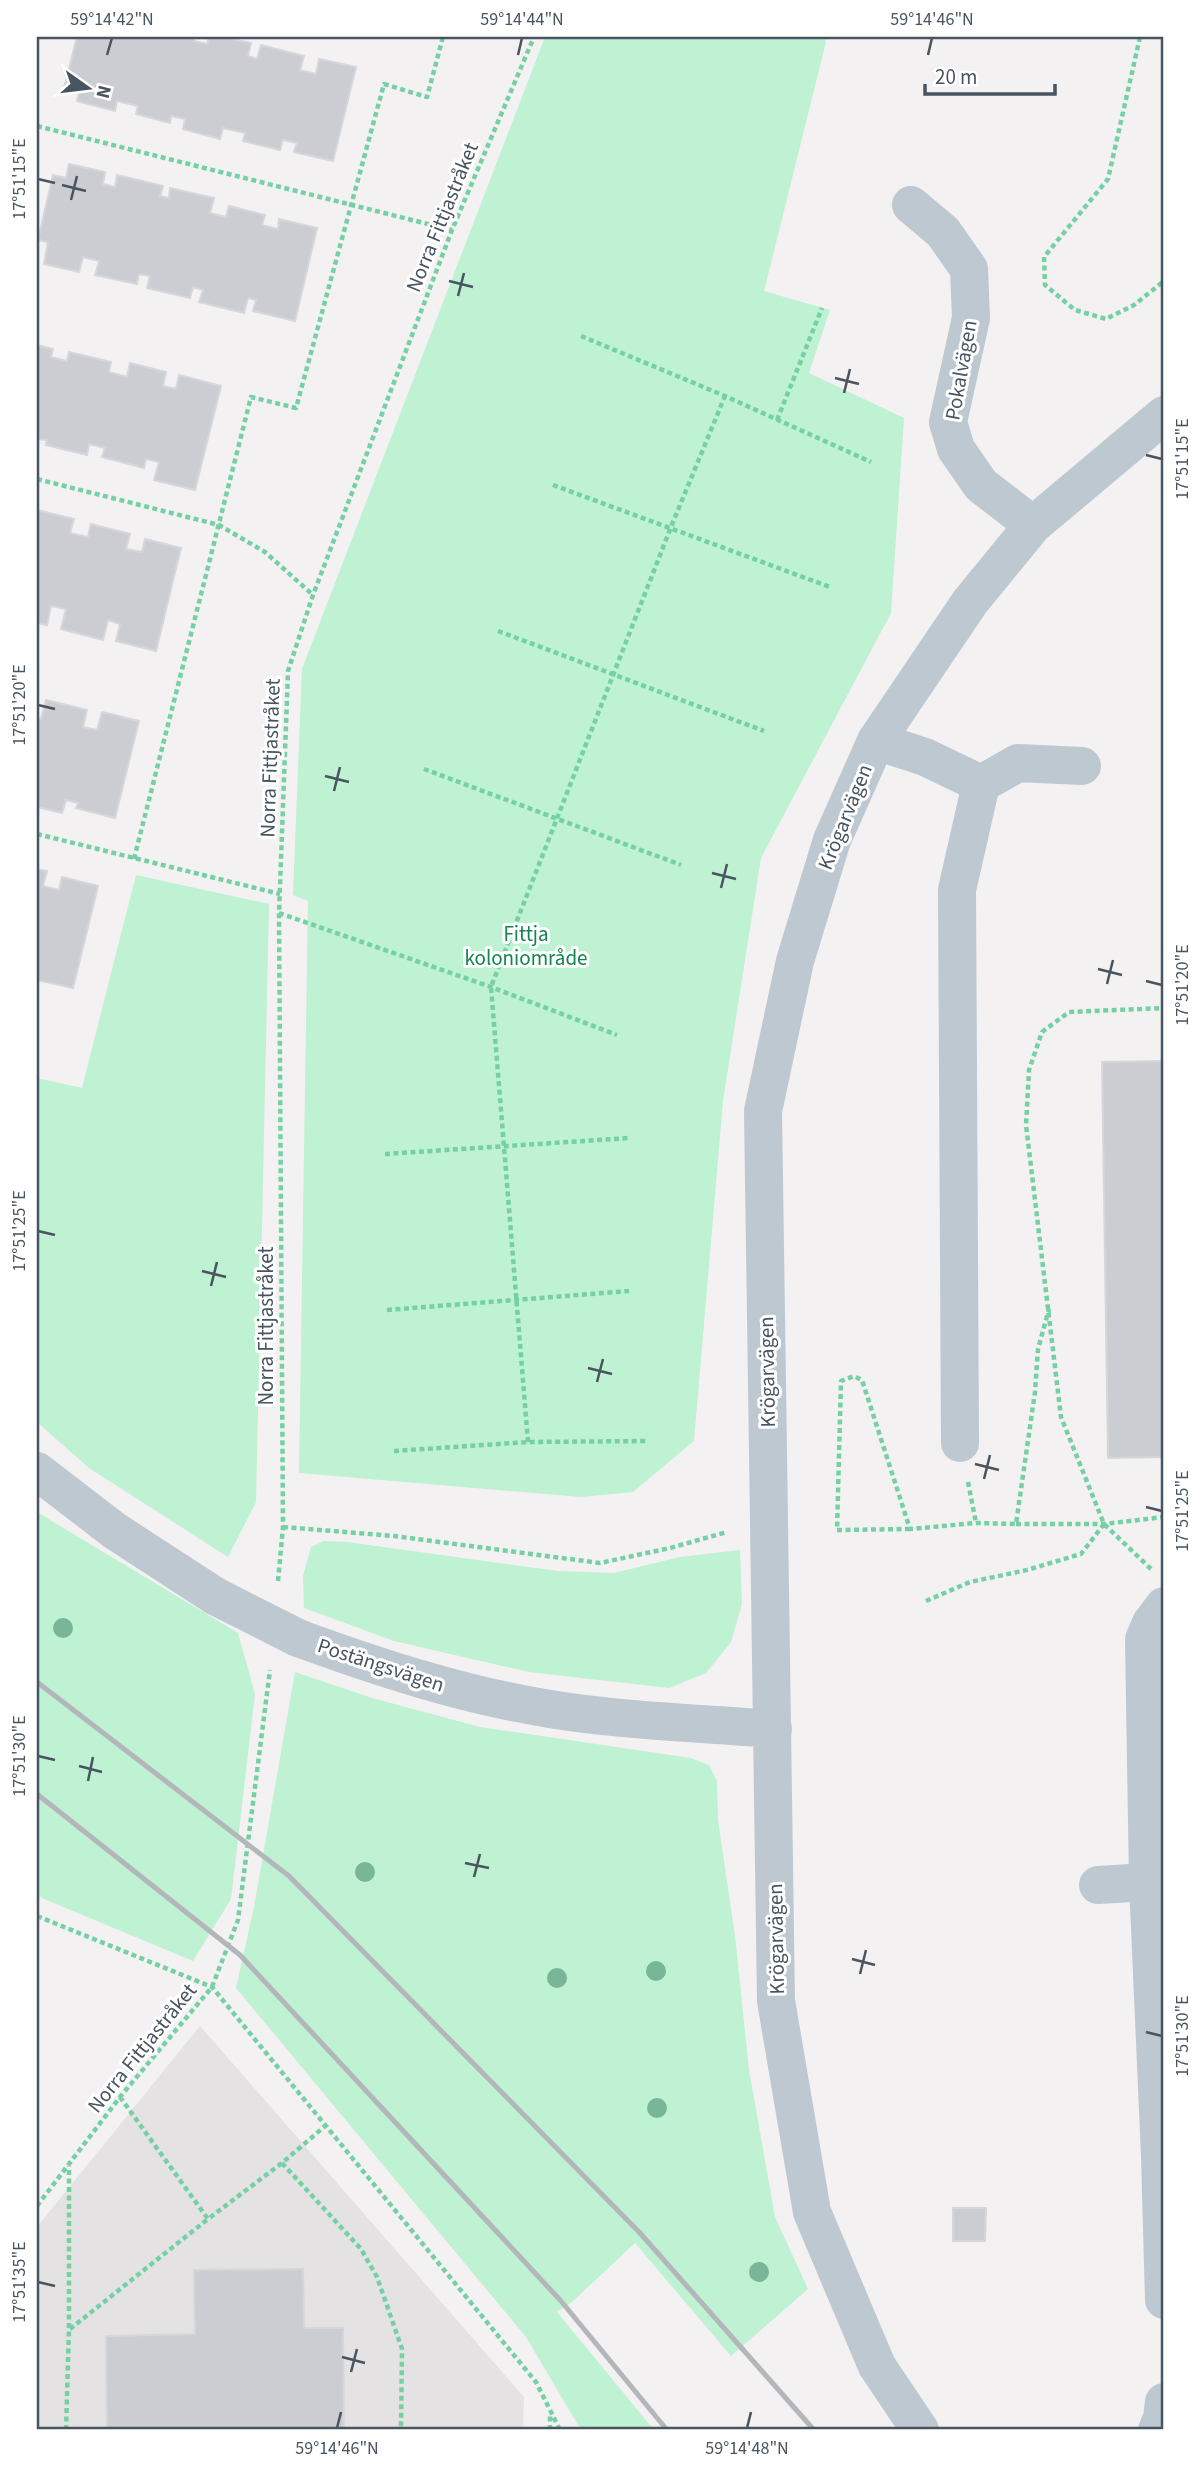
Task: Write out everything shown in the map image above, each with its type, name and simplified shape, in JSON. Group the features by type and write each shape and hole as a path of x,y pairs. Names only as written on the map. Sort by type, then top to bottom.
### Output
{"street":[{"name":"Pokalvägen","path":"911,205 943,232 969,270 971,318 948,422 957,449 981,485 1033,525"},
{"name":"Krögarvägen","path":"920,2430 877,2366 813,2212 776,2001 763,1111 795,961 832,840 876,741 970,602 1033,525 1164,415"},
{"path":"876,741 925,757 981,784"},
{"path":"960,1443 957,890 981,784 1018,764 1082,766"},
{"name":"Postängsvägen","path":"37,1471 115,1531 215,1597 298,1638 379,1667 491,1698 552,1710 773,1729"},
{"path":"1159,1589 1151,1623 1144,1639 1148,1882 1162,2156 1164,2300"},
{"path":"1098,1885 1148,1882"},
{"path":"1157,2430 1164,2402"}],"path":[{"path":"134,859 251,397 296,408 384,84 427,97 443,37"},
{"name":"Norra Fittjastråket","path":"534,37 452,230 313,595 288,671 279,913 283,1527 394,1536 600,1563 731,1531"},
{"path":"1140,37 1108,179 1044,257 1045,285 1075,310 1106,319 1134,305 1164,281"},
{"path":"37,126 452,230"},
{"path":"778,420 822,308"},
{"path":"580,336 725,396 871,462"},
{"path":"528,1442 491,987 725,396"},
{"path":"37,479 219,525 265,552 313,595"},
{"path":"553,485 830,587"},
{"path":"498,631 764,732"},
{"path":"424,769 681,864"},
{"path":"37,835 280,894"},
{"path":"279,913 491,987 617,1035"},
{"path":"1159,1589 1104,1524 1061,1418 1026,1125 1028,1070 1042,1032 1069,1012 1164,1008"},
{"path":"385,1154 629,1138"},
{"path":"387,1310 629,1291"},
{"path":"394,1451 528,1442 648,1441"},
{"path":"1016,1524 1104,1524 1164,1517"},
{"path":"926,1601 970,1582 1027,1570 1081,1554 1104,1524"},
{"path":"837,1530 910,1529"},
{"name":"Norra Fittjastråket","path":"37,2206 120,2097 212,1987 238,1920 268,1686"},
{"path":"37,1916 212,1987 536,2382 560,2430"},
{"path":"120,2097 208,2219"},
{"path":"69,2329 282,2163 325,2126"},
{"path":"282,2163 361,2249 377,2277 402,2349 401,2430"},
{"path":"66,2430 69,2165"},
{"path":"550,2414 550,2430"}],"shaded area":[{"path":"200,2026 524,2397 523,2430 37,2430 37,2227"}],"green space":[{"name":"Fittja koloniområde","path":"545,37 824,37 826,42 764,291 830,310 809,373 904,418 891,613 761,858 723,1101 694,1441 633,1492 581,1497 299,1473 308,901 293,895 302,669"},
{"path":"136,875 269,904 256,1502 228,1557 89,1468 37,1422 37,1078 82,1088"},
{"path":"37,1512 238,1633 255,1694 231,1899 193,1961 37,1896"},
{"path":"324,1541 558,1571 614,1573 680,1557 740,1550 742,1604 731,1642 706,1673 669,1688 529,1672 394,1641 304,1608 303,1576 311,1547"},
{"path":"295,1672 372,1698 480,1727 691,1758 709,1765 717,1781 718,1820 735,1936 749,2070 775,2217 808,2289 731,2356 635,2243 572,2302 557,2312 654,2430 581,2430 526,2337 236,1988 254,1907"}],"building":[{"path":"77,37 195,37 194,41 207,44 209,37 224,37 251,43 248,56 257,59 261,45 304,56 300,70 316,74 319,59 356,67 333,161 294,152 297,143 283,140 280,150 243,141 245,133 223,128 220,139 183,129 185,119 171,116 170,123 136,114 138,106 117,101 115,111 77,101 79,92 64,88"},
{"path":"69,164 105,172 103,184 115,187 117,175 163,186 160,196 169,198 170,188 214,198 210,213 226,217 229,206 265,215 262,225 278,229 279,219 317,228 295,321 253,311 256,300 248,298 244,313 199,302 203,290 193,287 190,298 147,288 150,276 139,274 137,284 95,275 99,261 83,257 79,272 44,264 48,242 38,240 53,175 66,178"},
{"path":"37,345 53,349 51,357 67,361 69,352 111,362 109,372 127,377 130,363 166,372 163,386 176,389 179,375 221,386 195,490 154,480 159,462 146,459 144,468 102,457 105,448 89,444 87,455 46,445 47,440 37,439"},
{"path":"37,510 74,519 70,533 88,537 91,524 130,534 126,549 142,552 145,539 181,548 156,651 116,641 120,624 108,620 103,640 61,629 66,609 51,606 47,625 37,623"},
{"path":"46,700 87,710 83,727 97,730 102,712 139,721 115,818 76,808 78,803 66,800 62,813 37,807 37,718 41,719"},
{"path":"37,869 47,871 43,886 59,890 62,877 98,886 73,988 37,980"},
{"path":"1164,1061 1164,1457 1108,1458 1102,1062"},
{"path":"953,2208 986,2208 985,2241 953,2241"},
{"path":"303,2269 304,2328 343,2328 344,2430 107,2430 106,2336 195,2334 194,2270"}],"railway":[{"path":"37,1682 289,1876 640,2233 814,2430"},
{"path":"37,1794 240,1955 561,2301 667,2430"}]}
